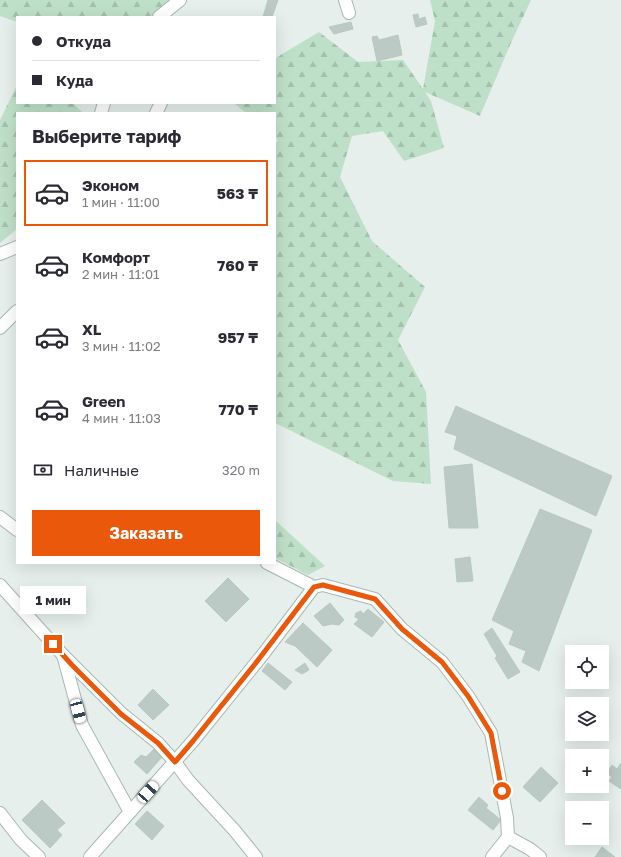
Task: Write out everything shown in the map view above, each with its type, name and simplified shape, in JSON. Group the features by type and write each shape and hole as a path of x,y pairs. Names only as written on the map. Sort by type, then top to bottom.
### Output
{"street":[{"path":"160,16 180,0"},
{"path":"345,0 349,13"},
{"path":"0,254 16,247"},
{"path":"0,328 16,312"},
{"path":"0,517 16,529"},
{"path":"269,564 314,587 323,585 375,599 402,629 442,662 468,696 491,733 507,818 508,837 492,857"},
{"path":"0,586 63,655 121,714 158,743 175,762 188,780 235,831 256,857"},
{"path":"90,857 193,741 259,659 314,587"},
{"path":"63,655 82,725 130,812"},
{"path":"0,813 21,840 39,857"},
{"path":"508,837 530,849 540,857"}],"green space":[{"path":"0,0 170,0 151,16 16,16 16,22 0,16"},
{"path":"430,0 531,0 480,116 425,92 431,101 444,148 404,161 383,131 352,136 340,177 372,241 425,287 398,340 426,392 431,484 393,481 276,423 276,143 278,140 276,138 276,112 245,112 235,104 276,104 276,58 319,32 358,62 403,60 423,89 435,21"},
{"path":"16,87 16,104 74,104 82,112 16,112 16,230 0,243 0,120"},
{"path":"276,521 325,566 308,575 276,559"}],"building":[{"path":"268,0 278,0 272,16 263,16"},
{"path":"418,14 419,19 425,17 427,24 416,27 413,15"},
{"path":"351,22 353,29 334,34 329,27"},
{"path":"398,35 402,55 377,61 372,37 377,36 379,40"},
{"path":"456,406 612,476 596,516 454,449 457,436 445,432"},
{"path":"472,464 478,528 449,528 444,467"},
{"path":"540,509 592,530 539,671 522,662 526,651 509,644 514,631 492,620"},
{"path":"470,557 473,581 457,582 455,559"},
{"path":"228,578 249,599 226,622 205,601"},
{"path":"330,603 344,620 339,625 332,624 323,626 314,616"},
{"path":"368,609 384,622 372,637 354,624 359,619 355,617 356,613 361,611 363,614"},
{"path":"303,623 332,650 317,667 295,646 285,642"},
{"path":"492,628 520,672 508,679 495,658 497,656 484,634"},
{"path":"268,663 292,682 285,690 262,671"},
{"path":"305,663 309,670 302,674 295,670"},
{"path":"153,689 169,705 153,720 138,705"},
{"path":"155,748 163,756 147,774 134,762 141,755 146,757"},
{"path":"621,763 621,789 609,781 612,777 609,775 609,770 612,765 617,769"},
{"path":"541,767 558,783 540,802 523,787"},
{"path":"479,797 488,805 486,808 501,820 493,830 468,810"},
{"path":"42,800 65,823 57,830 62,835 50,848 22,820"},
{"path":"147,811 164,826 152,840 135,824"},
{"path":"602,847 615,857 595,857"}],"route":[{"path":"53,644 121,714 158,743 175,762 255,664 314,587 323,585 375,599 402,629 442,662 468,696 491,733 502,791"}]}
